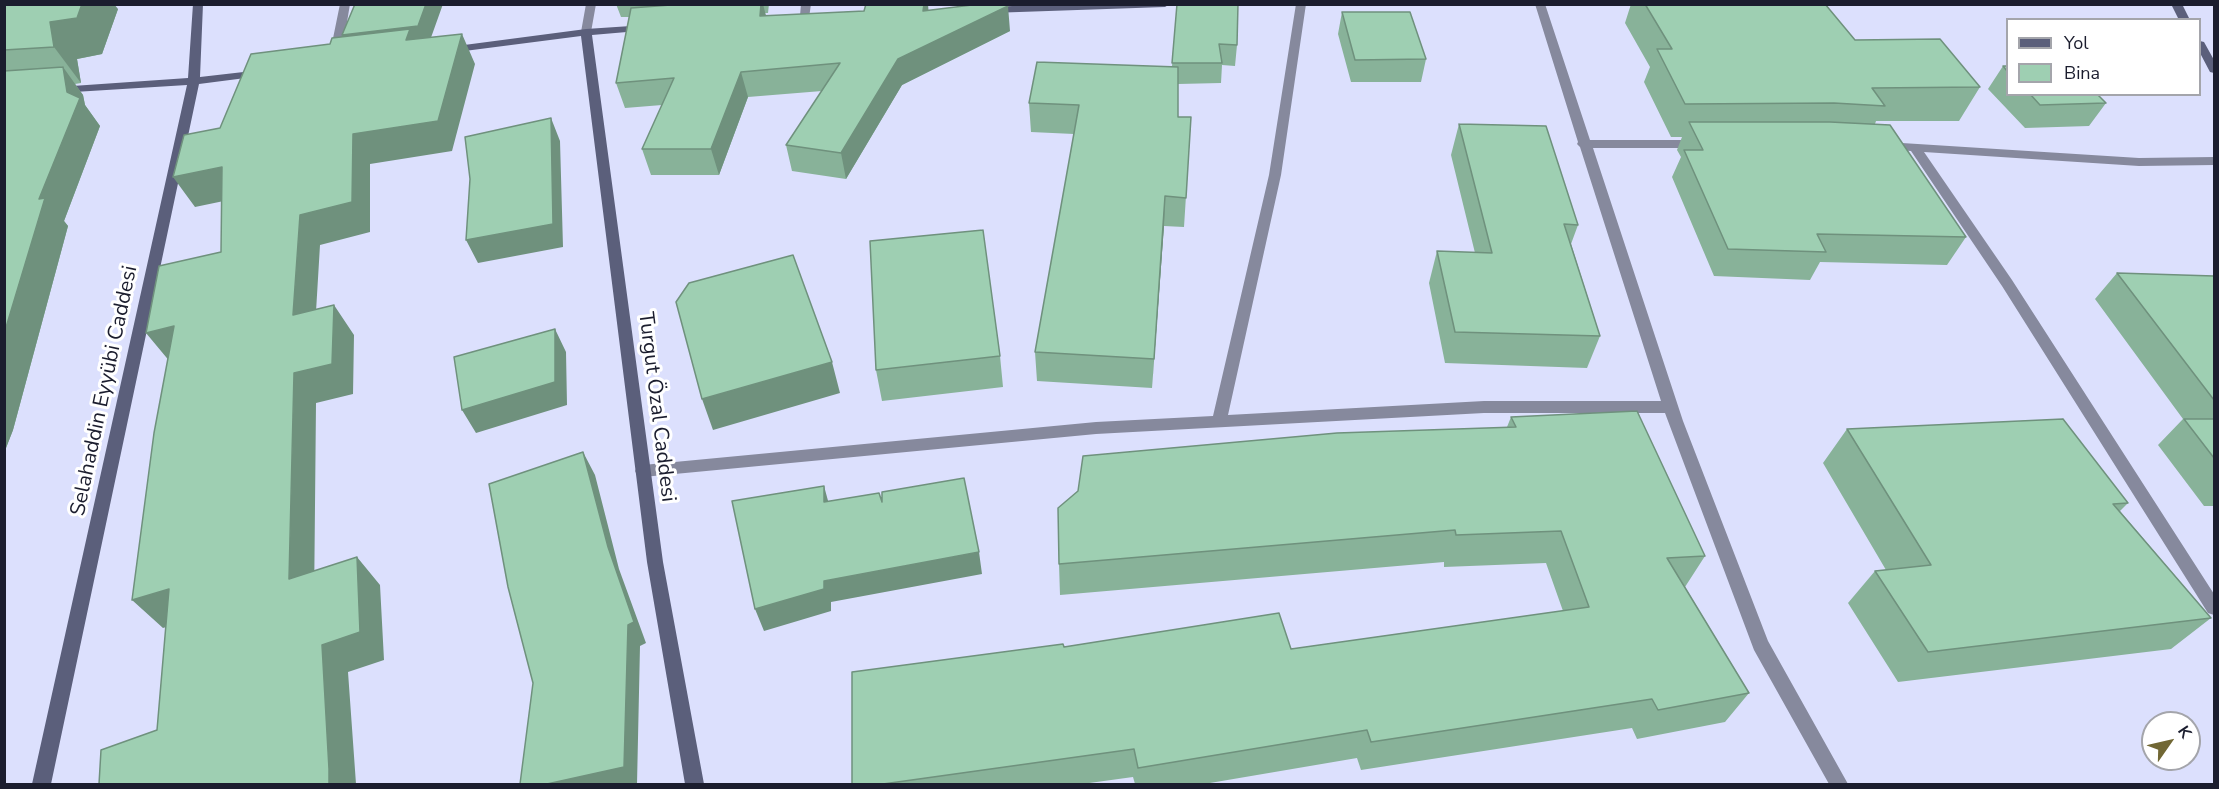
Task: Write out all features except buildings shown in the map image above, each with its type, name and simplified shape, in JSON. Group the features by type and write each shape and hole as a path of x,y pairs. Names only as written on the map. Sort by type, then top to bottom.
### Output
{"street":[{"name":"Selahaddin Eyyübi Caddesi","path":"40,784 194,81 198,4"},
{"path":"334,64 345,4"},
{"path":"586,32 591,4"},
{"path":"972,11 1165,4"},
{"path":"1219,422 1275,175 1301,4"},
{"path":"1540,4 1583,144 1670,407 1760,644 1839,784"},
{"path":"2176,4 2184,18"},
{"path":"436,52 586,32 656,27"},
{"name":"Turgut Özal Caddesi","path":"586,32 655,562 695,784"},
{"path":"2201,47 2214,70"},
{"path":"42,91 194,81 276,71"},
{"path":"1583,144 1711,144"},
{"path":"1870,146 2139,162 2214,161"},
{"path":"1914,147 2007,283 2214,608"},
{"path":"643,471 1096,428 1484,407 1670,407"}]}
